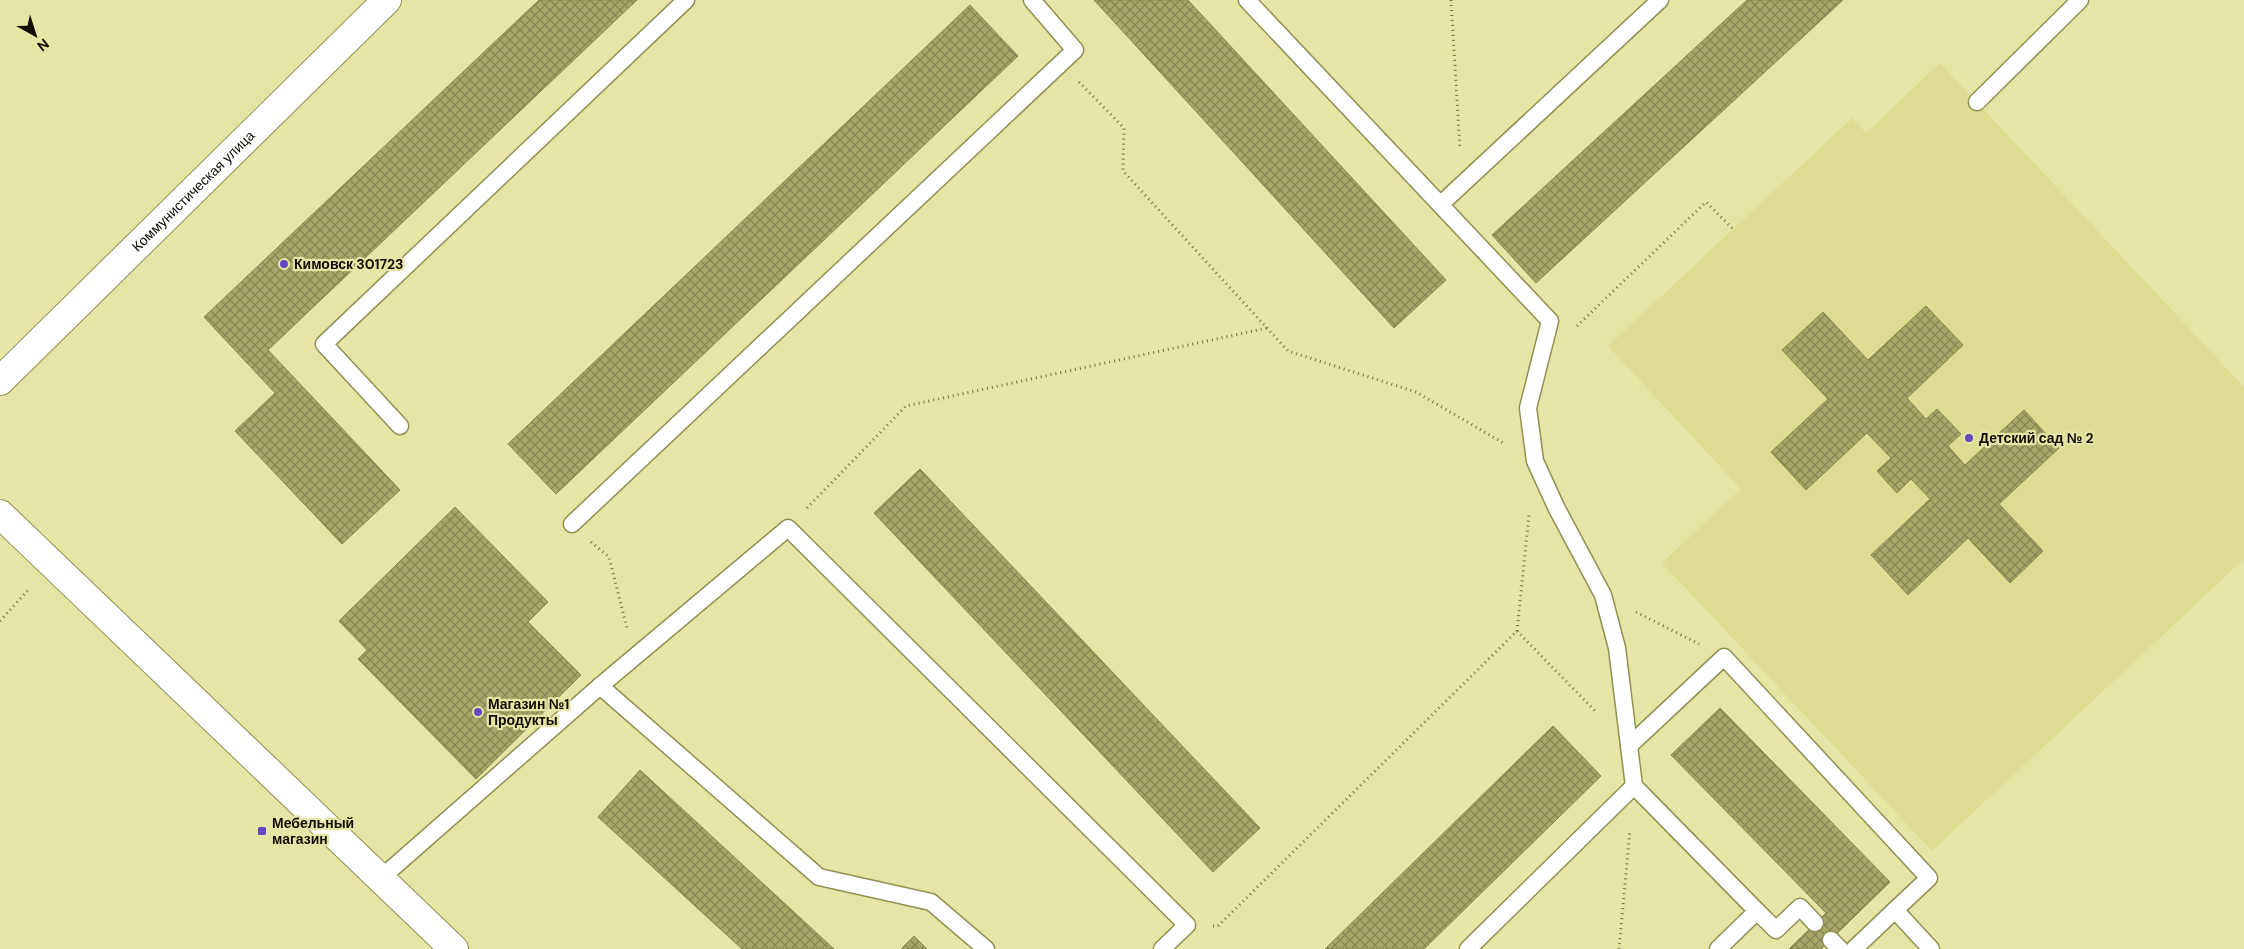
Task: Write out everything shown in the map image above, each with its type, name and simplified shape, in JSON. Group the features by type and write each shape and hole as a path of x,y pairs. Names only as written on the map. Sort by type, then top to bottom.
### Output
{"main road":[{"name":"Коммунистическая улица","path":"0,381 387,0"},
{"path":"0,514 454,949"}],"lane":[{"path":"400,426 324,344 686,0"},
{"path":"572,524 1075,50 1032,0"},
{"path":"1247,0 1550,321 1528,408 1535,461 1602,595 1617,648 1634,786 1776,930 1800,908 1815,923"},
{"path":"1441,204 1660,0"},
{"path":"1977,102 2080,0"},
{"path":"380,879 600,686 788,528 1187,925 1162,949"},
{"path":"1628,746 1724,657 1929,878 1854,949"},
{"path":"600,686 819,877 931,902 986,949"},
{"path":"1468,949 1634,786"},
{"path":"1895,910 1931,949"},
{"path":"1718,949 1757,911"}],"path":[{"path":"1452,0 1462,185"},
{"path":"1061,63 1124,128 1123,171 1288,351 1416,392 1535,461 1517,631 1218,926 1187,925"},
{"path":"1540,361 1706,202 1733,230"},
{"path":"788,528 906,406 1268,328"},
{"path":"572,524 609,558 634,658"},
{"path":"0,621 52,563"},
{"path":"1602,595 1724,657"},
{"path":"1517,631 1628,746"},
{"path":"1619,949 1634,786"}],"shaded area":[{"name":"Детский сад № 2","path":"1940,63 2244,387 2244,559 1932,851 1662,563 1741,489 1608,346 1852,118 1866,133"}],"building":[{"path":"539,0 637,0 268,350 400,490 342,544 235,431 275,393 204,317"},
{"path":"1094,0 1188,0 1446,280 1394,328"},
{"path":"1747,0 1843,0 1536,283 1492,235"},
{"path":"970,5 1018,56 556,494 508,444"},
{"path":"1926,306 1963,345 1907,398 1926,419 1937,409 1961,434 1948,446 1965,465 2024,410 2059,448 1999,504 2043,551 2010,583 1968,538 1908,595 1871,555 1930,499 1911,479 1897,493 1877,471 1891,458 1867,433 1806,490 1771,452 1828,399 1782,350 1823,312 1868,360"},
{"path":"920,469 1260,828 1213,872 874,513"},
{"path":"455,507 548,602 528,622 581,675 476,779 358,659 367,650 339,621"},
{"path":"1720,708 1890,882 1821,949 1789,949 1826,913 1671,755"},
{"path":"1553,726 1601,776 1424,949 1325,949"},
{"path":"640,770 834,949 742,949 598,817"},
{"path":"914,936 927,949 901,949"}],"place":[{"name":"Кимовск 301723","path":"284,264"},
{"name":"Детский сад № 2","path":"1969,438"},
{"name":"Магазин №1 Продукты","path":"478,712"},
{"name":"Мебельный магазин","path":"262,831"}]}
